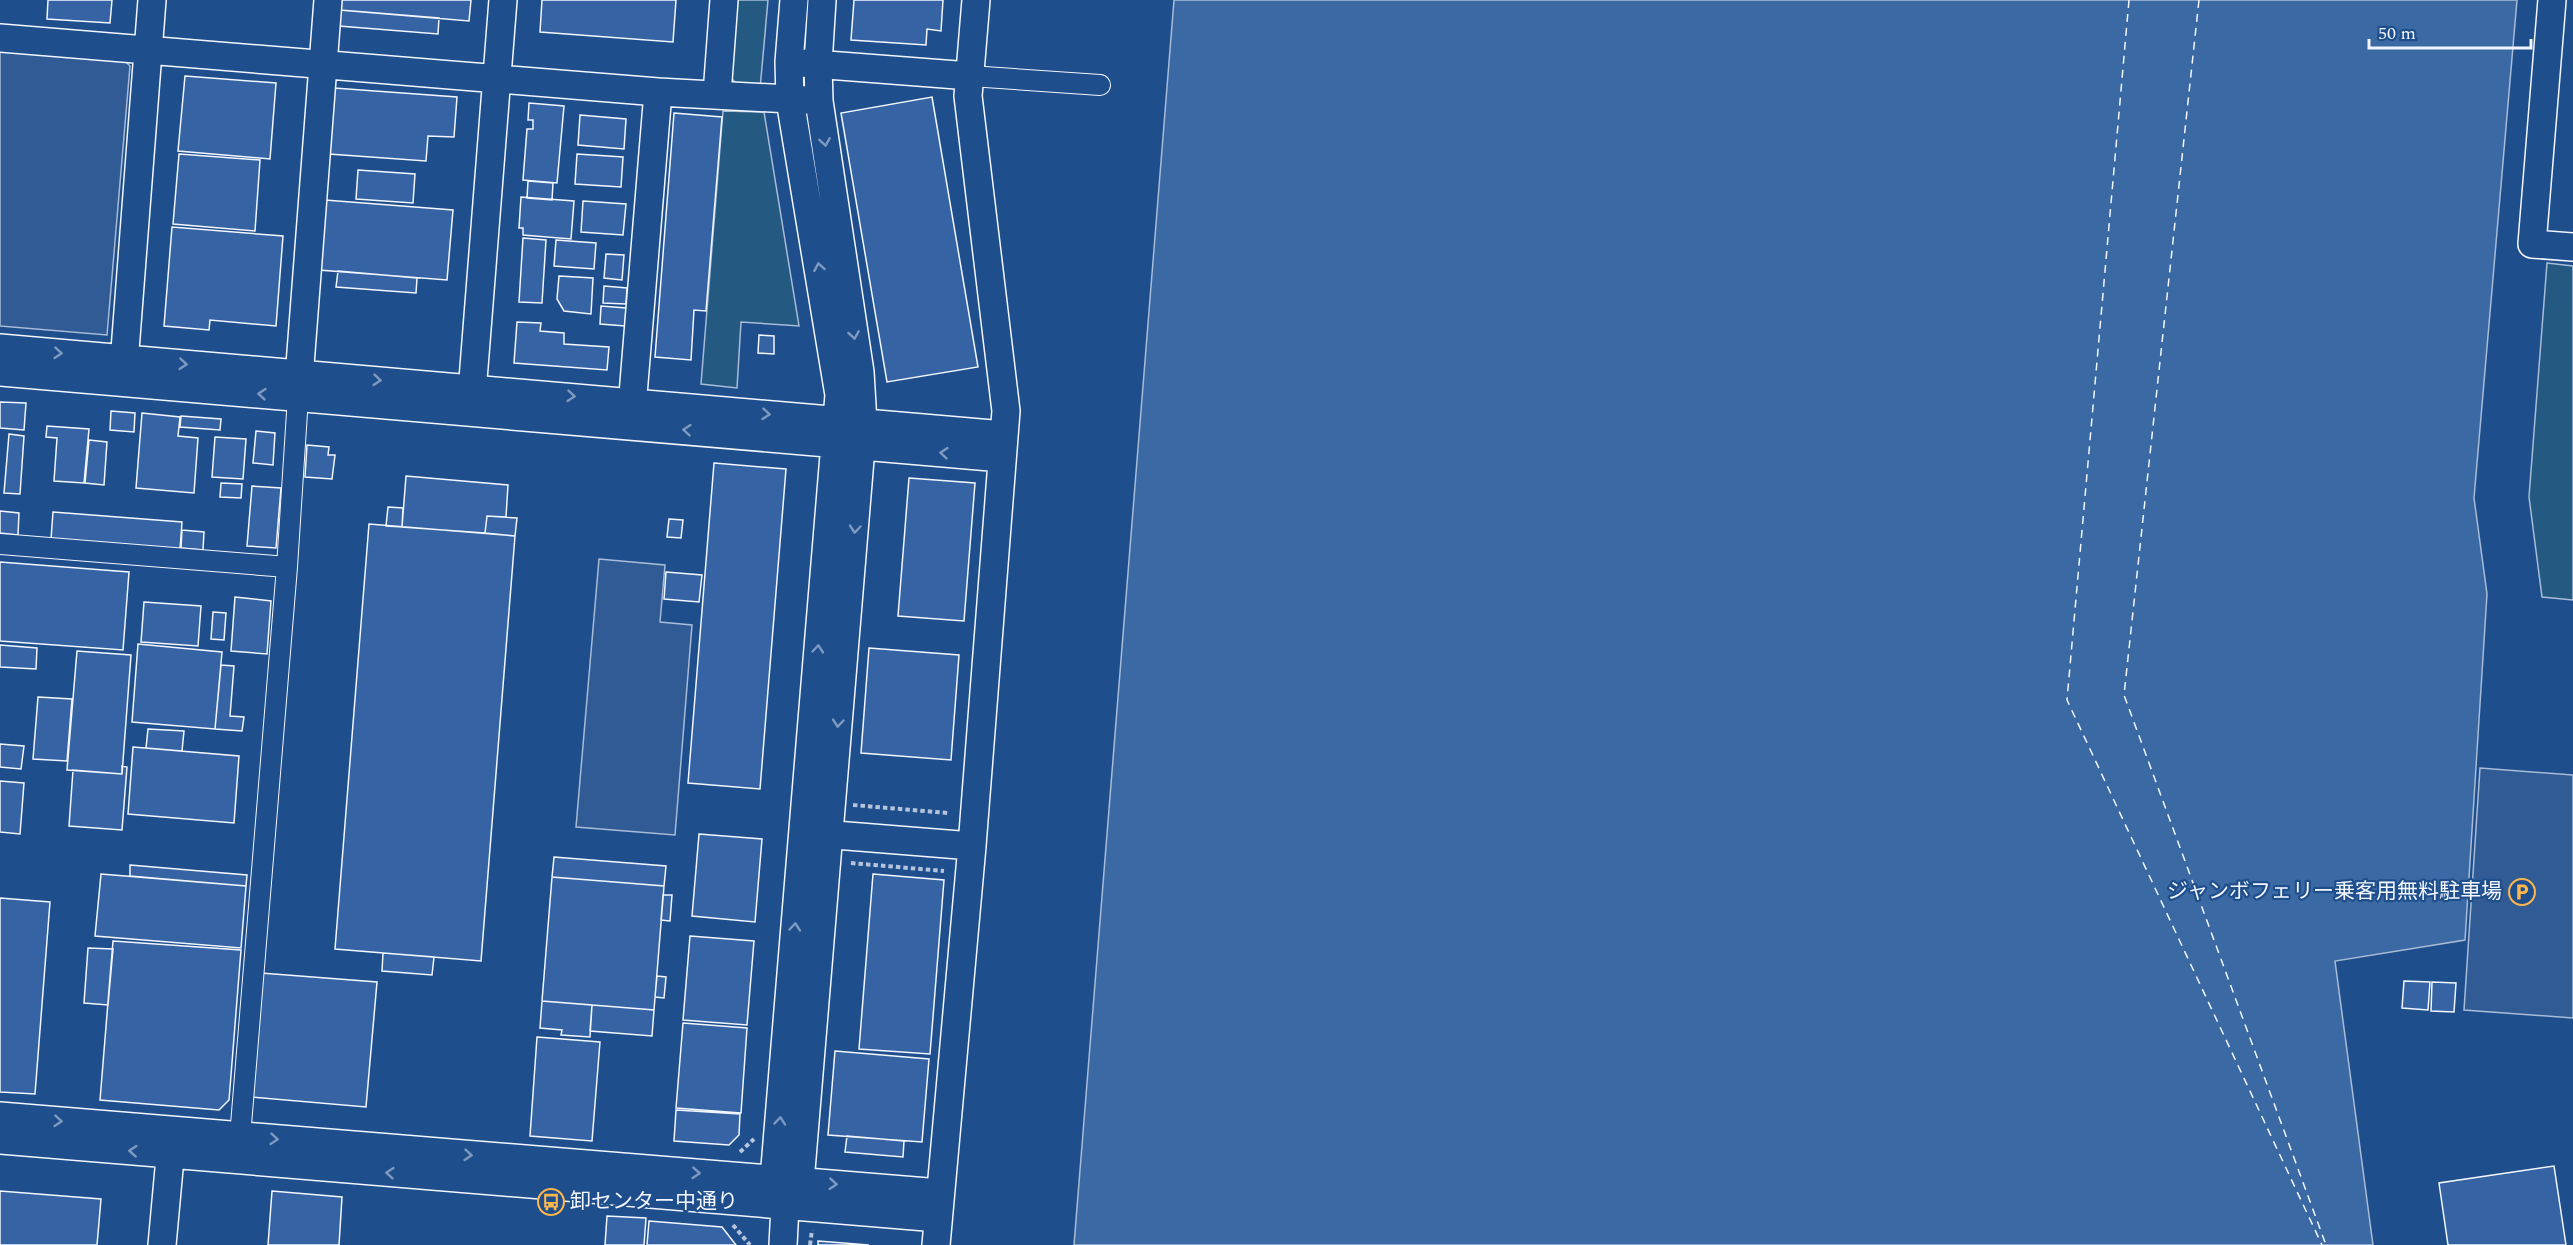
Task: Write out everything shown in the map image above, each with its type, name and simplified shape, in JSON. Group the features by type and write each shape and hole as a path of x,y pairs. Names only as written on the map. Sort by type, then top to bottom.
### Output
{"street":[{"path":"124,371 152,0"},
{"path":"239,1148 287,567 298,385 328,0"},
{"path":"472,400 503,0"},
{"path":"717,94 724,0"},
{"path":"794,0 789,62 790,100 849,433"},
{"path":"783,1245 849,433 860,372 819,101 818,64 822,0"},
{"path":"936,1245 972,846 1006,411 968,96 976,0"},
{"path":"2552,0 2532,244 2573,247"},
{"path":"0,38 658,92 819,101"},
{"path":"789,62 1100,85"},
{"path":"632,413 658,92"},
{"path":"0,348 124,371"},
{"path":"0,372 124,371 632,413 1003,447"},
{"path":"0,544 287,567"},
{"path":"816,834 972,846"},
{"path":"0,1116 171,1142 785,1206 939,1206"},
{"path":"0,1140 171,1142"},
{"path":"162,1245 171,1142"},
{"path":"239,1148 787,1180 939,1206"}],"path":[{"path":"849,795 853,805 948,813"},
{"path":"845,868 849,863 944,871"},
{"path":"732,1160 762,1131"}],"shaded area":[{"path":"734,0 768,0 760,89 740,87 728,75"},
{"path":"1174,0 2517,0 2474,498 2487,594 2465,940 2335,961 2373,1245 1074,1245"},
{"path":"0,46 119,55 130,66 107,335 0,326"},
{"path":"723,111 764,112 799,326 741,322 737,388 701,384"},
{"path":"2547,263 2573,266 2573,600 2542,597 2529,497"},
{"path":"599,559 665,565 660,622 692,625 675,835 576,827"},
{"name":"ジャンボフェリー乗客用無料駐車場","path":"2480,768 2573,775 2573,1018 2464,1010"}],"building":[{"path":"48,0 112,0 110,23 47,19"},
{"path":"341,0 471,0 469,21 340,10"},
{"path":"542,0 676,0 673,42 540,32"},
{"path":"854,0 943,0 941,31 927,29 926,45 851,40"},
{"path":"340,10 439,18 438,34 339,26"},
{"path":"185,76 276,83 270,159 178,151"},
{"path":"334,88 457,97 454,137 428,136 426,161 329,154"},
{"path":"932,97 978,367 887,382 841,113"},
{"path":"529,103 564,106 557,183 523,180 527,129 533,129 533,120 528,120"},
{"path":"674,113 722,117 706,311 694,310 691,360 655,357"},
{"path":"580,115 626,119 624,149 578,145"},
{"path":"179,154 260,160 255,231 173,224"},
{"path":"577,154 623,157 621,187 575,184"},
{"path":"358,170 415,174 413,203 356,199"},
{"path":"528,181 553,183 552,200 527,198"},
{"path":"521,197 574,201 571,239 523,235 523,228 519,228"},
{"path":"325,200 453,210 447,280 319,270"},
{"path":"583,201 626,204 623,235 581,232"},
{"path":"172,227 283,236 276,326 210,320 209,330 164,326"},
{"path":"523,238 546,240 542,303 519,302"},
{"path":"556,240 596,243 594,269 554,266"},
{"path":"606,254 624,255 622,280 604,278"},
{"path":"338,271 417,278 416,293 336,287"},
{"path":"559,276 593,278 591,314 564,311 557,299"},
{"path":"604,286 627,288 626,304 603,303"},
{"path":"601,306 626,308 625,326 600,324"},
{"path":"517,322 541,323 540,331 564,333 564,344 609,347 607,370 514,363"},
{"path":"759,335 774,336 774,354 758,353"},
{"path":"0,402 26,403 24,430 0,428"},
{"path":"111,411 135,413 134,432 110,430"},
{"path":"142,413 180,417 178,436 198,438 194,493 136,488"},
{"path":"181,416 221,419 220,430 180,427"},
{"path":"47,426 89,429 84,483 54,481 57,438 46,437"},
{"path":"256,431 275,433 273,465 253,463"},
{"path":"9,434 24,436 20,494 4,493"},
{"path":"215,437 246,439 243,479 212,477"},
{"path":"89,440 107,442 104,485 85,483"},
{"path":"307,445 329,447 328,455 335,455 332,479 305,477"},
{"path":"714,463 786,469 760,789 688,783"},
{"path":"406,476 508,485 506,517 487,516 485,533 402,527"},
{"path":"909,478 975,483 964,621 898,616"},
{"path":"221,483 242,484 241,498 220,497"},
{"path":"252,486 281,488 276,548 247,546"},
{"path":"388,507 403,508 402,527 386,526"},
{"path":"0,511 19,513 18,535 0,533"},
{"path":"53,512 182,522 180,549 51,539"},
{"path":"487,516 517,518 515,536 485,533"},
{"path":"669,519 683,520 681,538 667,537"},
{"path":"369,524 515,536 481,961 335,949"},
{"path":"182,530 204,532 203,550 181,548"},
{"path":"0,562 129,572 123,650 0,641"},
{"path":"666,572 702,575 699,602 664,599"},
{"path":"235,597 271,601 267,654 231,651"},
{"path":"144,602 201,606 198,646 141,642"},
{"path":"213,612 226,613 224,640 211,639"},
{"path":"138,644 222,652 215,729 132,722"},
{"path":"0,645 37,648 36,669 0,667"},
{"path":"869,648 959,655 951,760 861,753"},
{"path":"77,651 131,655 122,774 67,770"},
{"path":"221,665 234,666 230,716 244,717 242,731 215,729"},
{"path":"38,697 72,699 67,761 33,759"},
{"path":"148,729 184,731 182,751 146,748"},
{"path":"0,744 24,746 21,769 0,767"},
{"path":"133,747 239,756 234,823 128,814"},
{"path":"122,766 127,767 122,830 69,826 73,770 122,774"},
{"path":"0,781 24,783 20,834 0,832"},
{"path":"699,834 762,839 755,922 692,916"},
{"path":"554,857 666,866 664,886 552,877"},
{"path":"130,865 247,875 246,886 130,876"},
{"path":"101,874 246,886 241,948 95,936"},
{"path":"873,874 944,880 930,1054 859,1049"},
{"path":"552,877 664,886 654,1010 542,1001"},
{"path":"663,895 672,895 670,921 661,920"},
{"path":"0,898 50,902 35,1094 0,1092"},
{"path":"690,936 754,941 747,1025 683,1020"},
{"path":"113,941 241,950 229,1100 219,1110 100,1100"},
{"path":"88,948 113,949 108,1005 84,1003"},
{"path":"383,953 434,957 432,975 382,971"},
{"path":"261,973 377,982 366,1107 251,1097"},
{"path":"657,976 666,977 664,998 655,997"},
{"path":"2404,981 2430,982 2428,1010 2402,1008"},
{"path":"2432,982 2456,983 2454,1012 2431,1011"},
{"path":"542,1001 592,1005 590,1037 561,1035 562,1030 540,1028"},
{"path":"592,1005 654,1010 652,1036 590,1031"},
{"path":"683,1023 747,1028 741,1113 676,1108"},
{"path":"537,1037 600,1042 592,1141 530,1136"},
{"path":"835,1051 929,1059 922,1142 828,1135"},
{"path":"676,1110 740,1114 739,1135 729,1145 674,1141"},
{"path":"847,1136 904,1141 903,1157 845,1152"},
{"path":"2554,1166 2566,1245 2448,1245 2439,1183"},
{"path":"0,1191 101,1199 97,1245 0,1245"},
{"path":"272,1191 342,1197 339,1245 268,1245"},
{"path":"607,1216 646,1218 644,1245 605,1245"},
{"path":"649,1221 722,1227 736,1245 647,1245"},
{"path":"818,1241 869,1245 818,1245"}],"ferry route":[{"path":"2129,0 2067,700 2322,1245"},
{"path":"2199,0 2124,695 2326,1245"}],"place":[{"name":"ジャンボフェリー乗客用無料駐車場","path":"2522,892"},
{"name":"卸センター中通り","path":"551,1202"}]}
